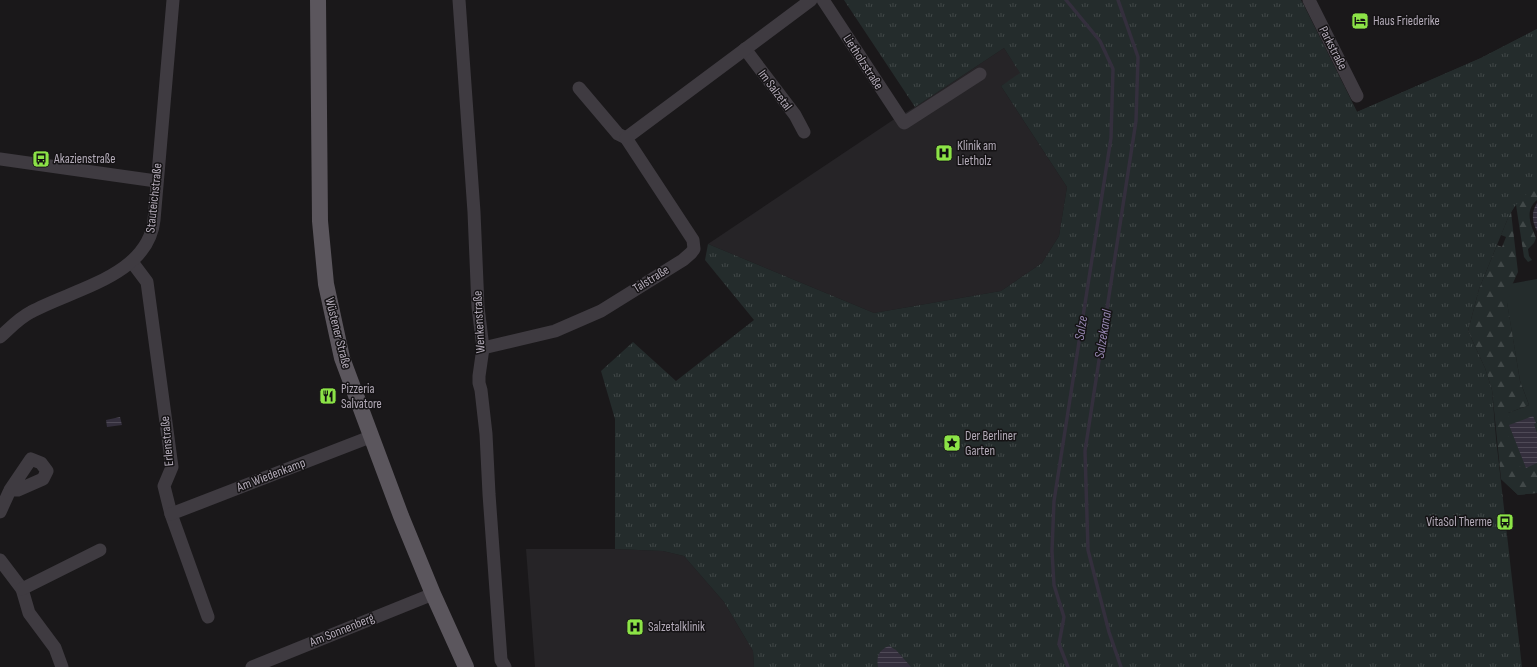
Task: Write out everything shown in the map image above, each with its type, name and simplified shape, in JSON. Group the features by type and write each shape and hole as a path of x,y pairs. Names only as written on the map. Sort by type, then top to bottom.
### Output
{"main road":[{"name":"Wüstener Straße","path":"318,0 320,220 326,284 342,358 370,437 433,594 466,667"}],"street":[{"name":"Stauteichstraße","path":"0,336 14,323 30,312 114,274 132,262 150,239 153,230 156,181 173,0"},
{"name":"Wenkenstraße","path":"459,0 474,212 478,307 482,348 479,384 486,434 501,660 505,667"},
{"path":"626,138 811,0"},
{"name":"Lietholzstraße","path":"823,0 904,123 980,74"},
{"name":"Parkstraße","path":"1309,0 1357,96"},
{"name":"Im Salzetal","path":"745,49 795,116 804,132"},
{"name":"Talstraße","path":"482,348 555,331 601,311 683,260 694,249 693,240 626,138 618,134 579,88"},
{"path":"0,159 156,181"},
{"name":"Erlenstraße","path":"132,262 147,282 172,467 164,486 171,514 208,617"},
{"name":"Am Wiedenkamp","path":"171,514 370,437"},
{"path":"0,512 10,490"},
{"path":"22,589 100,550"},
{"path":"0,560 22,589 29,612 55,648 62,667"},
{"name":"Am Sonnenberg","path":"252,667 433,594"}],"shaded area":[{"name":"Klinik am Lietholz","path":"1004,48 1021,74 1001,86 1067,187 1059,236 1042,263 1001,291 874,313 708,244 893,120"},
{"path":"1537,203 1537,231 1533,217"},
{"path":"1533,416 1536,423 1534,424 1537,433 1537,463 1526,468 1509,425"},
{"path":"120,417 122,425 107,427 106,420"},
{"name":"Salzetalklinik","path":"526,549 615,549 663,551 684,556 724,602 753,651 754,667 535,667"},
{"path":"889,646 896,650 911,667 878,667 877,660 879,654 883,649"}],"green space":[{"path":"844,0 1301,0 1357,112 1481,58 1537,29 1537,183 1514,207 1508,218 1479,289 1468,331 1485,368 1492,390 1522,667 754,667 753,651 724,602 684,556 663,551 615,549 615,419 601,371 633,342 676,381 754,320 705,260 708,244 874,313 1001,291 1042,263 1059,236 1067,187 1001,86 1020,73 1004,48 915,107"},
{"path":"1301,0 1357,112 1481,58 1537,29 1537,200 1533,204 1530,213 1531,223 1536,238 1534,243 1528,249 1529,256 1532,260 1528,262 1524,257 1516,205 1511,212 1518,272 1508,294 1507,302 1520,381 1529,405 1508,413 1509,416 1506,418 1507,421 1503,422 1523,474 1537,469 1537,493 1518,495 1501,479 1492,390 1485,368 1468,331 1479,289 1497,245 1502,247 1506,237 1501,235 1508,218 1380,215"},
{"path":"1537,279 1537,493 1518,495 1501,479 1503,422 1508,413 1529,405 1520,381 1504,285"}],"waterway":[{"name":"Salze","path":"1066,0 1100,41 1113,69 1111,138 1054,501 1052,551 1054,585 1064,617 1059,644 1068,667"},
{"name":"Salzekanal","path":"1118,0 1138,57 1136,121 1085,451 1088,550 1109,632 1121,667"}],"place":[{"name":"Haus Friederike","path":"1360,21"},
{"name":"Klinik am Lietholz","path":"944,153"},
{"name":"Akazienstraße","path":"41,159"},
{"name":"Pizzeria Salvatore","path":"328,396"},
{"name":"Der Berliner Garten","path":"952,443"},
{"name":"VitaSol Therme","path":"1505,522"},
{"name":"Salzetalklinik","path":"635,627"}]}
